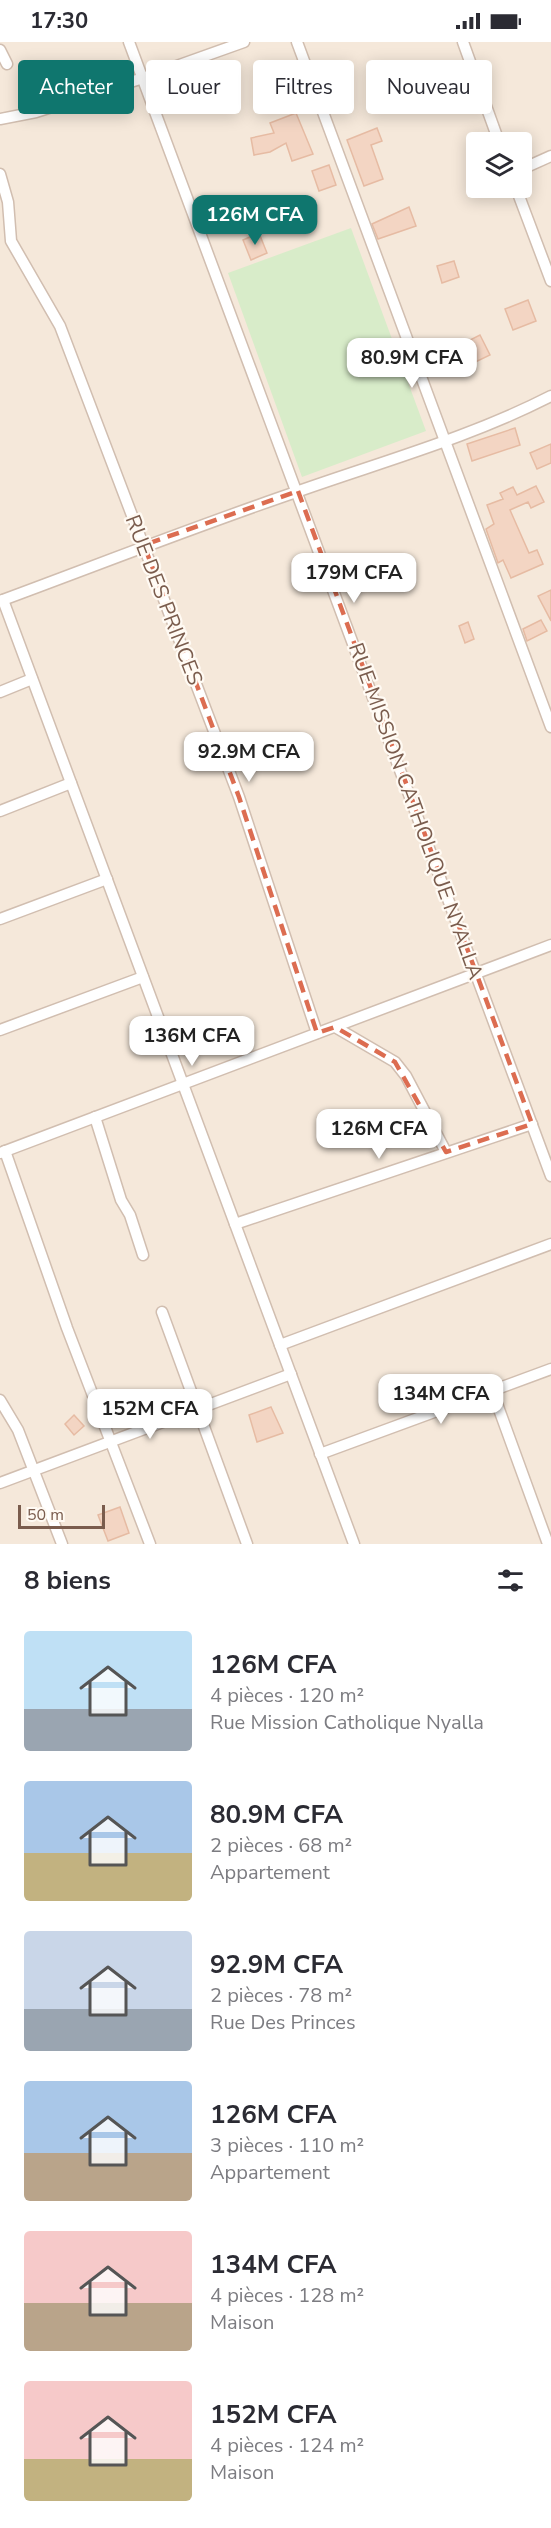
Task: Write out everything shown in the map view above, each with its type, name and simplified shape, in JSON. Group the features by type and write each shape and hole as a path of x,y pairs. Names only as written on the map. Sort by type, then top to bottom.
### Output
{"street":[{"name":"RUE MISSION CATHOLIQUE NYALLA","path":"129,42 551,1176"},
{"path":"0,119 36,112 244,42"},
{"path":"297,42 551,728"},
{"path":"463,42 495,132"},
{"path":"0,50 7,64"},
{"path":"532,165 551,156"},
{"name":"RUE DES PRINCES","path":"0,174 8,202 11,241 60,326 239,796 317,1033"},
{"path":"520,198 551,281"},
{"path":"354,1544 1,600 144,546 446,440 515,414 551,396"},
{"path":"0,692 32,679"},
{"path":"0,811 71,783"},
{"path":"0,919 106,879"},
{"path":"150,1544 3,1152 551,945"},
{"path":"0,1030 143,977"},
{"path":"334,1027 395,1062 406,1076 446,1152"},
{"path":"95,1117 121,1200 130,1215 143,1255"},
{"path":"235,1224 532,1124"},
{"path":"280,1345 551,1244"},
{"path":"162,1312 247,1544"},
{"path":"320,1454 551,1369"},
{"path":"0,1483 291,1374"},
{"path":"492,1390 548,1544"},
{"path":"0,1400 18,1430 62,1544"}],"highlighted area":[{"path":"298,491 532,1124 446,1152 395,1062 335,1027 317,1033 239,797 144,545"}],"shaded area":[{"path":"0,42 551,42 551,1544 0,1544"}],"green space":[{"path":"351,228 426,431 302,477 228,273"}],"building":[{"path":"296,114 313,154 292,161 286,143 270,152 254,155 251,138 274,133 270,123"},
{"path":"377,128 382,141 371,145 383,179 364,186 347,140"},
{"path":"329,165 336,185 319,191 312,171"},
{"path":"409,207 416,226 378,239 372,224"},
{"path":"259,233 267,253 251,260 243,240"},
{"path":"454,261 459,277 442,283 437,266"},
{"path":"528,300 536,321 513,330 505,309"},
{"path":"480,335 490,355 459,370 450,350"},
{"path":"515,428 520,445 472,461 467,444"},
{"path":"551,444 551,463 537,469 530,453"},
{"path":"536,486 544,502 531,508 528,502 510,510 529,553 537,550 543,564 511,578 503,560 498,563 486,529 494,524 487,505 503,499 500,493 513,487 517,495"},
{"path":"551,590 551,621 538,596"},
{"path":"541,620 547,631 527,641 523,629"},
{"path":"468,622 474,639 465,643 459,626"},
{"path":"271,1407 283,1433 257,1442 249,1415"},
{"path":"74,1415 84,1426 74,1435 65,1424"},
{"path":"120,1507 129,1533 108,1541 98,1515"}]}
